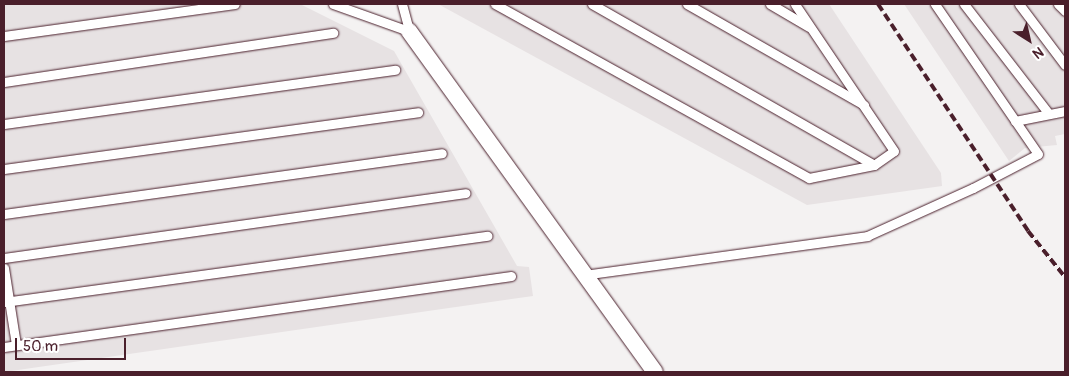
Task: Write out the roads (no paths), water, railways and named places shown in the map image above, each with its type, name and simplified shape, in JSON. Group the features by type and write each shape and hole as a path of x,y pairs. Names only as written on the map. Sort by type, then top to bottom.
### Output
{"street":[{"path":"409,31 583,275 655,372"}],"lane":[{"path":"4,36 235,4"},
{"path":"333,4 409,31"},
{"path":"402,4 409,31"},
{"path":"495,4 809,178 874,165 894,151 795,4"},
{"path":"592,4 874,165"},
{"path":"687,4 866,107"},
{"path":"770,4 813,30"},
{"path":"583,275 867,236 973,188 1038,154 936,4"},
{"path":"964,4 1049,114"},
{"path":"1020,4 1065,65"},
{"path":"1058,4 1065,11"},
{"path":"4,82 333,33"},
{"path":"4,124 395,70"},
{"path":"1015,120 1065,111"},
{"path":"4,169 418,112"},
{"path":"4,214 442,153"},
{"path":"4,258 464,193"},
{"path":"6,302 488,236"},
{"path":"4,268 6,302 16,345"},
{"path":"4,347 511,276"}],"railway":[{"path":"878,4 1028,231 1065,277"}]}
